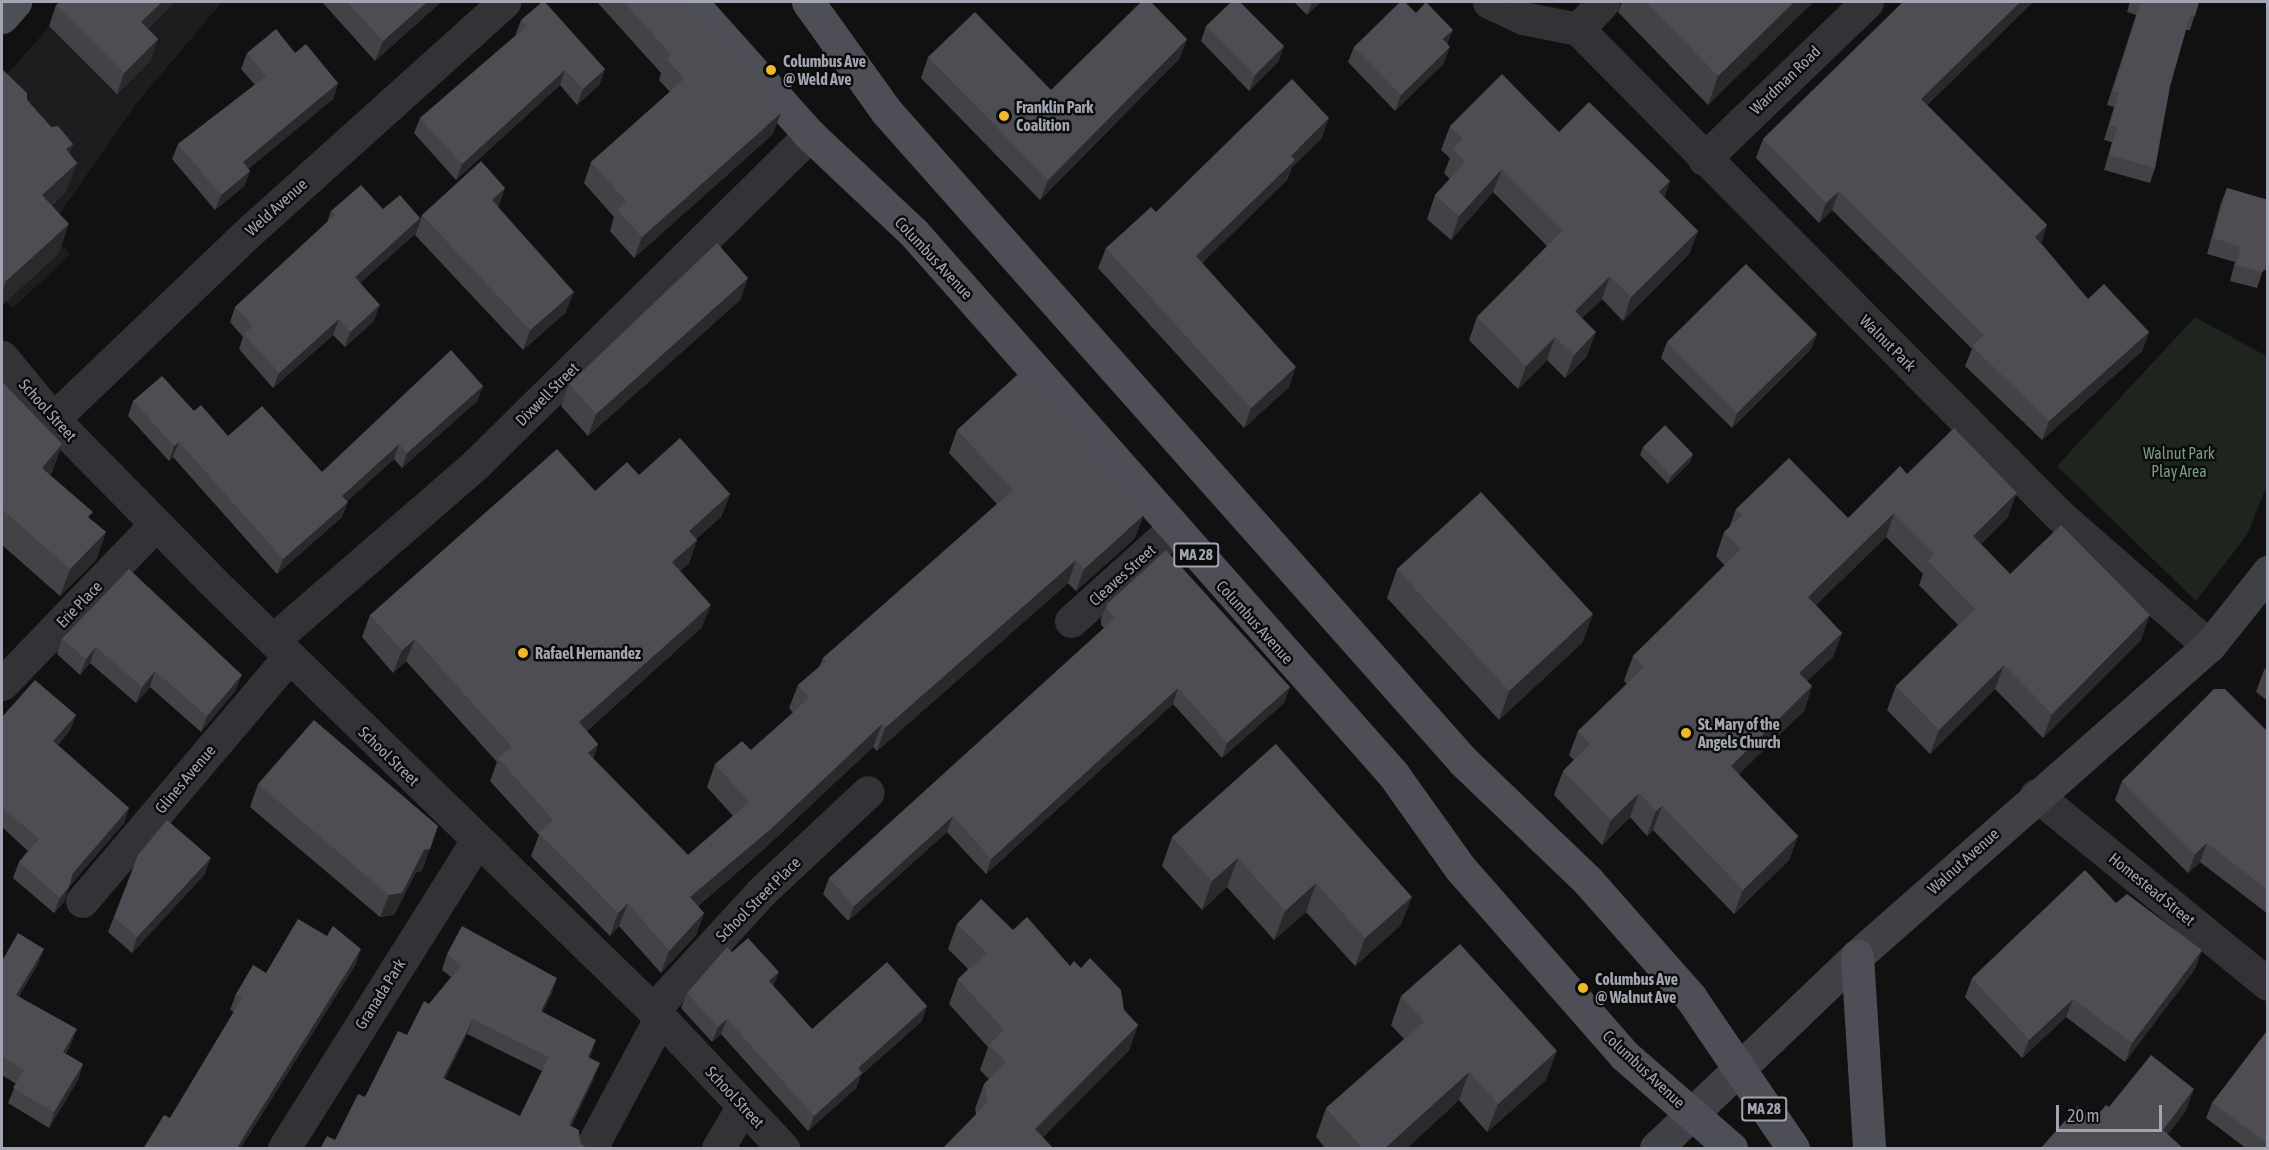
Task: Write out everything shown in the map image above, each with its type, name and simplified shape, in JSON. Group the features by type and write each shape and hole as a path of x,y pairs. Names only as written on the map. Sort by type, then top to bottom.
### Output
{"main road":[{"path":"2,17 15,2"},
{"name":"Columbus Avenue","path":"691,2 810,135 913,232 1173,529 1393,774 1460,868 1613,1043 1692,1114"},
{"name":"MA 28","path":"808,2 886,111 1463,760 1603,898 1691,998 1793,1149"},
{"path":"1857,956 1869,1149"},
{"name":"MA 28","path":"1692,1114 1731,1149"}],"street":[{"name":"Weld Avenue","path":"53,419 251,230 504,2"},
{"path":"1489,2 1523,18 1579,15 1603,2"},
{"name":"Wardman Road","path":"1704,159 1867,2"},
{"name":"Walnut Park","path":"1579,15 1704,159 2059,515 2209,646"},
{"name":"Dixwell Street","path":"281,649 476,464 810,135"},
{"name":"School Street","path":"2,357 53,419 156,524 656,1014 783,1149"},
{"name":"Erie Place","path":"2,684 156,524"},
{"name":"Cleaves Street","path":"1071,621 1173,529"},
{"name":"Walnut Avenue","path":"1656,1149 1857,956 2036,795 2209,646 2268,572"},
{"name":"Glines Avenue","path":"81,901 281,649"},
{"name":"School Street Place","path":"591,1149 656,1014 761,892 868,792"},
{"name":"Homestead Street","path":"2036,795 2268,984"},
{"name":"Granada Park","path":"284,1149 477,840"},
{"path":"718,1149 743,1106"}],"shaded area":[{"path":"71,2 222,2 136,104 49,229 70,255 12,309 2,295 2,80"}],"green space":[{"name":"Walnut Park Play Area","path":"2195,317 2268,357 2267,485 2247,535 2196,601 2057,466"}],"building":[{"path":"60,2 162,2 141,22 158,39 124,73 56,5"},
{"path":"347,2 427,2 383,41"},
{"path":"545,2 605,69 583,89 565,70 462,164 420,118 527,26 521,20"},
{"path":"624,2 684,2 781,113 642,237 617,210 626,201 591,162 684,79 667,59 671,55"},
{"path":"1141,2 1151,2 1187,39 1048,180 928,57 975,12 1051,90"},
{"path":"1231,2 1240,2 1284,46 1255,75 1206,26"},
{"path":"1400,2 1405,2 1416,13 1426,2 1453,30 1443,39 1450,47 1401,95 1354,47"},
{"path":"1646,2 1794,2 1718,76"},
{"path":"1903,2 2020,2 1921,99 2047,225 2035,237 2088,299 2104,284 2149,332 2049,421 1972,346 1984,335 1839,191 1826,203 1763,139"},
{"path":"2141,2 2199,2 2195,16 2190,15 2170,86 2155,168 2109,155 2117,127 2110,126 2119,92 2113,91"},
{"path":"276,29 295,53 306,44 338,83 243,162 250,171 221,195 178,144 266,76 247,53"},
{"path":"2,69 27,93 27,100 51,127 58,126 73,144 66,149 77,163 42,195 69,224 6,281 2,276"},
{"path":"1502,74 1559,132 1589,102 1670,181 1659,192 1698,231 1631,297 1610,276 1575,311 1596,332 1574,355 1555,337 1526,366 1477,317 1563,230 1502,169 1459,216 1435,195 1465,162 1453,149 1463,139 1450,126"},
{"path":"1292,79 1329,118 1291,156 1295,160 1196,256 1296,367 1251,408 1106,248 1151,207 1156,212"},
{"path":"481,161 505,188 492,200 574,292 530,330 422,215"},
{"path":"361,185 383,209 400,195 420,218 355,277 380,305 350,332 339,319 279,373 244,334 253,326 235,307 335,215 331,211"},
{"path":"2227,188 2268,200 2268,255 2263,272 2236,265 2241,247 2213,238"},
{"path":"717,243 748,278 596,414 569,384"},
{"path":"1746,264 1817,334 1737,413 1667,342"},
{"path":"451,350 483,386 407,453 399,444 342,496 348,502 283,559 179,442 174,446 133,401 162,376 194,411 201,405 228,436 262,406 322,472"},
{"path":"1019,373 1142,508 1144,515 1084,569 1076,560 885,728 882,724 772,828 690,897 704,913 669,951 628,903 618,913 539,833 553,820 498,758 512,747 415,639 402,650 370,615 557,449 595,491 627,462 639,475 680,438 730,494 689,531 697,540 672,562 711,605 579,722 598,744 588,753 688,855 749,802 715,764 742,741 751,750 809,698 798,685 826,661 823,658 1013,490 957,430"},
{"path":"2,382 62,444 42,468 93,512 88,517 106,532 70,569 4,511 2,514"},
{"path":"1665,425 1693,454 1671,476 1643,447"},
{"path":"1954,428 2017,493 1973,536 2010,574 2061,525 2150,615 2052,714 2004,665 1939,730 1896,686 1975,609 1928,561 1935,554 1894,513 1808,597 1842,633 1799,673 1812,686 1731,766 1798,836 1743,890 1662,806 1656,811 1639,793 1611,820 1563,771 1590,744 1578,731 1644,667 1633,656 1741,549 1724,532 1742,515 1736,509 1789,458 1848,518 1900,466 1907,474"},
{"path":"1481,492 1593,614 1509,691 1397,569"},
{"path":"1166,550 1290,687 1227,743 1178,688 991,859 953,816 854,906 829,878 1115,618 1107,609 1107,604"},
{"path":"129,569 242,675 207,716 155,671 142,687 96,647 86,659 62,639"},
{"path":"35,680 76,715 53,741 129,808 73,873 69,887 60,898 19,862 39,839 2,807 2,717"},
{"path":"2214,689 2225,689 2268,732 2268,890 2207,843 2195,854 2122,781"},
{"path":"314,720 438,826 430,849 424,850 402,893 389,895 258,784"},
{"path":"1276,744 1412,897 1365,938 1316,883 1285,911 1238,858 1212,881 1172,837"},
{"path":"167,820 211,858 137,937 114,917 138,855"},
{"path":"2085,870 2116,903 2127,894 2202,950 2132,1043 2073,999 2029,1040 1972,978"},
{"path":"981,899 1013,930 1027,917 1070,966 1074,961 1081,968 1090,958 1121,990 1124,1010 1138,1025 1035,1129 1054,1149 942,1149 988,1102 984,1084 1006,1062 989,1045 1004,1030 958,979 987,953 957,924"},
{"path":"298,919 327,936 333,926 361,949 236,1149 143,1149 164,1115 170,1118 242,998 236,994 253,965 266,973"},
{"path":"462,926 557,978 541,1011 596,1040 588,1057 600,1063 569,1125 579,1130 580,1142 587,1149 320,1149 327,1136 335,1140 358,1094 365,1097 398,1031 407,1035 424,1001 429,1004 461,966 447,954","holes":["473,1019 549,1057 520,1116 443,1078"]},
{"path":"18,933 44,949 16,995 77,1029 63,1052 83,1064 54,1112 13,1088 24,1070 2,1056 2,961"},
{"path":"748,938 779,972 769,981 812,1029 887,962 927,1006 858,1068 862,1073 814,1116 727,1019 718,1027 687,993 727,947 732,952"},
{"path":"1460,944 1557,1051 1498,1104 1469,1072 1384,1149 1363,1149 1326,1108 1424,1022 1401,996"},
{"path":"2266,1032 2268,1033 2268,1144 2212,1103"},
{"path":"2151,1055 2194,1089 2163,1130 2184,1149 2040,1149 2078,1106 2093,1120 2106,1105 2109,1107"}],"place":[{"name":"Columbus Ave @ Weld Ave","path":"771,70"},
{"name":"Franklin Park Coalition","path":"1004,116"},
{"name":"Rafael Hernandez","path":"523,653"},
{"name":"St. Mary of the Angels Church","path":"1686,733"},
{"name":"Columbus Ave @ Walnut Ave","path":"1583,988"}]}
